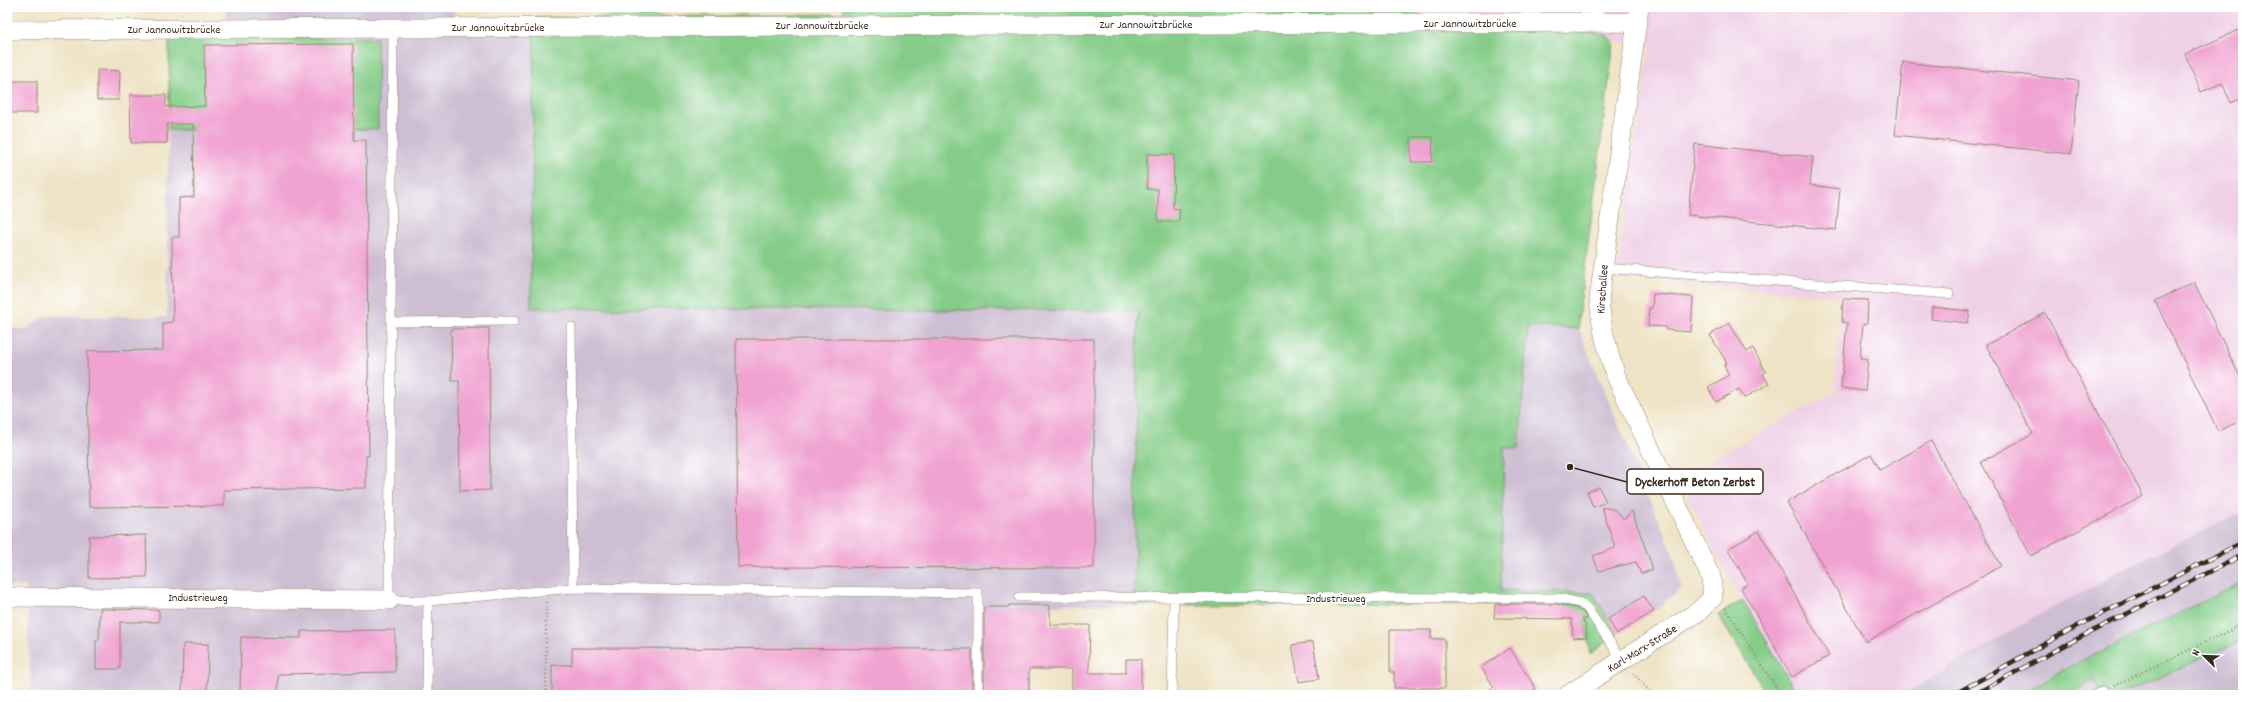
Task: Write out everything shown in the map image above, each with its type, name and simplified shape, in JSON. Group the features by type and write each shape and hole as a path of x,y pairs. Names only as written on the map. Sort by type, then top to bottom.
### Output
{"street":[{"name":"Zur Jannowitzbrücke","path":"7,30 1638,14"},
{"name":"Kirschallee","path":"1638,14 1599,299 1600,322 1607,352 1623,390 1712,577 1713,596"},
{"name":"Karl-Marx-Straße","path":"1568,695 1699,611 1713,596"},
{"name":"Industrieweg","path":"7,597 389,600"}],"lane":[{"path":"392,27 389,600 428,600 573,588 978,593 978,695"},
{"path":"1603,268 1949,294"},
{"path":"391,322 514,320"},
{"path":"571,327 573,588"},
{"name":"Industrieweg","path":"1019,597 1558,598 1580,603 1587,608 1622,660"},
{"path":"1172,695 1174,598"},
{"path":"427,695 428,600"}],"path":[{"path":"546,590 546,695"},
{"path":"1713,596 1725,608 1781,695"},
{"path":"2098,693 2243,624"},
{"path":"1622,660 1653,695"}],"shaded area":[{"path":"226,7 454,7 455,18 534,18 531,308 1138,311 1134,605 1009,605 1008,695 31,695 26,586 7,586 7,329 27,329 44,316 167,317 169,38 225,38"},
{"path":"1421,7 2243,7 2243,512 2025,623 1903,695 1798,695 1722,565 1678,477 1835,392 1841,296 1616,278 1650,42 1614,42 1611,38 1593,32 1417,31"},
{"path":"1528,326 1579,329 1672,551 1682,588 1654,611 1617,634 1593,593 1501,591 1504,447 1519,448"},
{"path":"2243,512 2243,582 2057,673 2021,695 1903,695 2025,623 2130,566"},
{"path":"2243,640 2243,695 2121,695 2192,663"},
{"path":"2094,680 2102,695 2067,695"}],"green space":[{"path":"844,7 1420,7 1417,31 1593,32 1610,37 1614,42 1578,321 1579,329 1528,326 1519,448 1504,448 1501,590 1593,593 1617,634 1590,654 1585,624 1576,610 1558,604 1134,605 1138,311 531,308 534,18 843,14"},
{"path":"169,38 377,38 378,129 169,130"},
{"path":"2243,582 2243,640 2121,695 2102,695 2094,680 2067,695 2021,695 2057,673"},
{"path":"1743,600 1798,695 1767,695 1718,615"}],"building":[{"path":"2243,28 2243,98 2231,103 2222,83 2201,92 2185,54"},
{"path":"353,44 354,140 366,140 369,456 366,456 366,488 224,490 224,506 89,507 87,351 163,350 163,323 173,322 172,237 179,237 179,198 194,197 193,124 167,124 167,143 131,143 130,95 166,95 166,107 205,106 204,45"},
{"path":"1903,62 2079,81 2071,154 1895,135"},
{"path":"97,70 120,71 119,100 97,100"},
{"path":"7,81 37,81 37,113 7,113"},
{"path":"1411,137 1433,137 1432,162 1411,162"},
{"path":"1695,144 1813,157 1810,185 1840,189 1836,230 1688,215"},
{"path":"1147,154 1174,155 1173,208 1180,209 1179,222 1158,222 1158,189 1147,189"},
{"path":"2194,282 2243,383 2243,420 2218,431 2155,301"},
{"path":"1653,294 1693,297 1691,332 1666,330 1666,327 1648,326 1649,308 1652,308"},
{"path":"1843,299 1868,300 1867,324 1863,324 1860,358 1868,359 1865,391 1841,388 1847,323 1842,322"},
{"path":"1932,307 1970,311 1968,323 1931,319"},
{"path":"2045,313 2143,496 2031,556 1981,462 2033,434 1986,345"},
{"path":"1729,323 1747,352 1753,348 1766,372 1763,374 1769,384 1744,398 1739,389 1716,402 1708,387 1729,375 1724,365 1727,363 1710,335"},
{"path":"489,328 490,490 460,491 459,381 452,381 451,329"},
{"path":"736,339 1094,339 1094,568 738,567"},
{"path":"1931,441 2001,566 1866,642 1787,502 1871,454 1880,470"},
{"path":"1599,487 1606,502 1593,507 1587,492"},
{"path":"1602,507 1616,510 1624,519 1632,511 1653,569 1641,574 1636,562 1599,571 1593,556 1615,548"},
{"path":"1759,531 1829,656 1792,677 1741,588 1748,584 1728,549"},
{"path":"146,535 147,577 89,578 89,536"},
{"path":"1644,596 1654,611 1617,634 1608,619"},
{"path":"1495,604 1557,604 1575,608 1583,612 1587,619 1582,619 1585,624 1587,637 1573,638 1572,619 1494,618"},
{"path":"1009,605 1050,605 1050,625 1090,625 1089,673 1126,673 1126,659 1141,659 1141,695 1072,695 1072,669 1029,669 1029,695 984,695 984,607 1008,607"},
{"path":"100,609 159,610 159,622 120,622 120,669 96,669 96,640 99,640"},
{"path":"395,630 395,672 278,674 278,695 240,695 241,637 301,638 301,631"},
{"path":"1390,630 1431,630 1431,639 1445,639 1445,688 1394,688 1394,672 1390,672"},
{"path":"1313,642 1319,679 1299,682 1292,645"},
{"path":"183,644 208,644 207,695 182,695"},
{"path":"572,648 972,649 972,695 552,695 552,665 572,665"},
{"path":"1510,648 1536,689 1527,695 1481,695 1494,687 1481,667"}],"railway":[{"path":"1953,695 2068,631 2243,542"},
{"path":"1973,695 2075,640 2243,555"}],"place":[{"name":"Dyckerhoff Beton Zerbst","path":"1570,467"}]}
